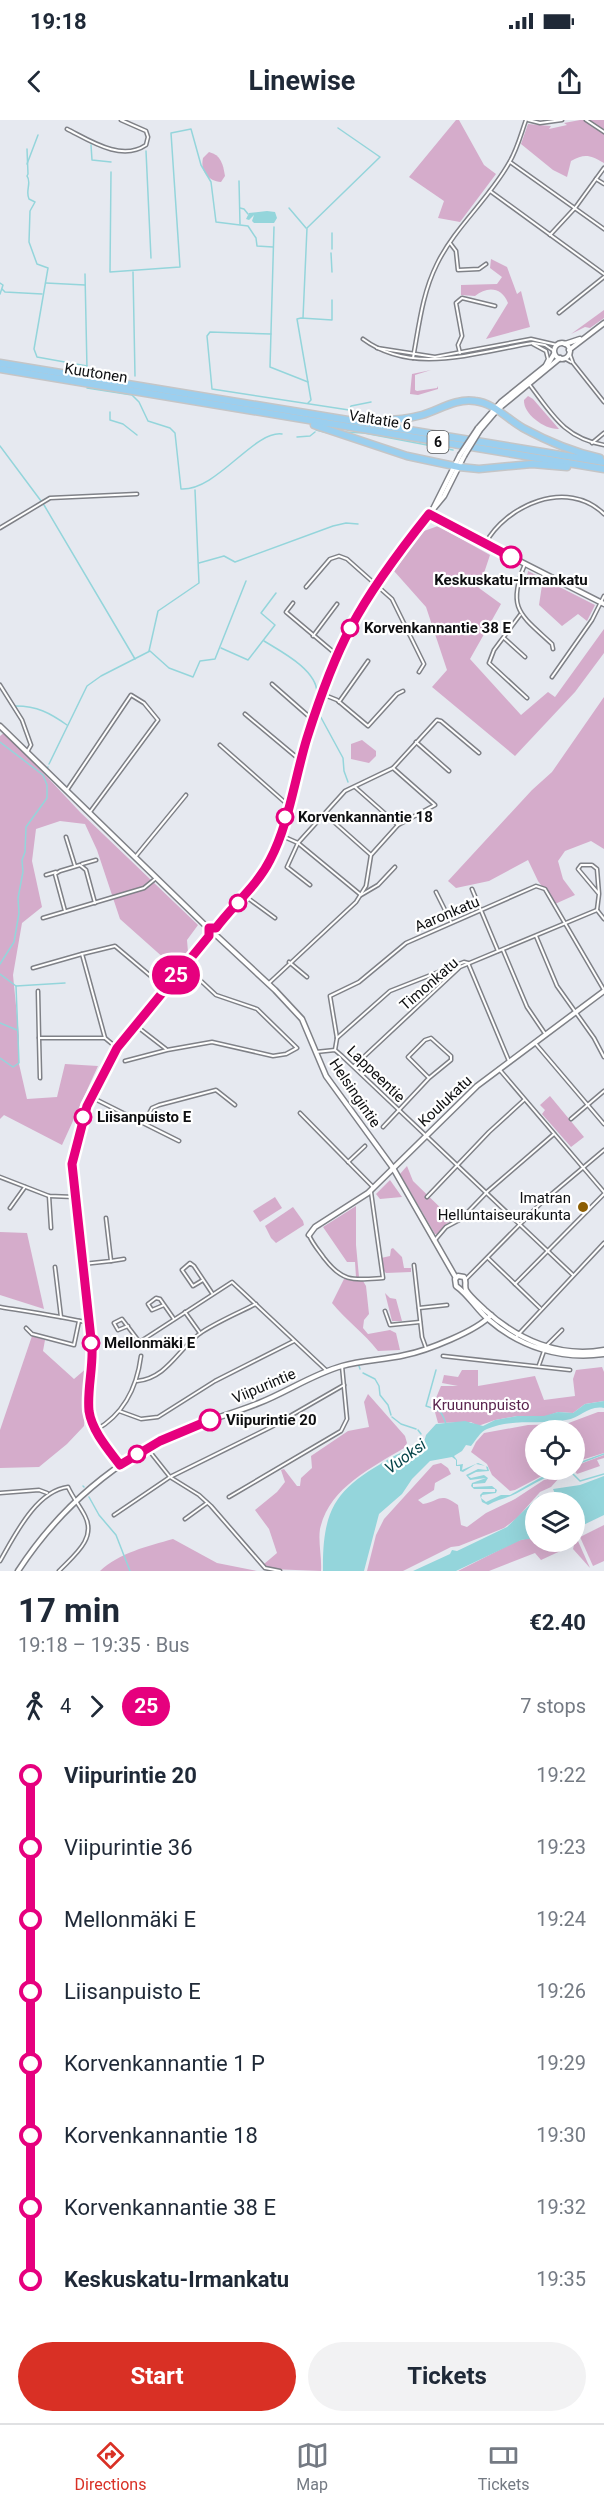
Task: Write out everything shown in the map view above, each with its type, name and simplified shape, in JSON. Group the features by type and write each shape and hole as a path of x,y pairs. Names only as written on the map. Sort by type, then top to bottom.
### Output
{"highway":[{"name":"Kuutonen","path":"0,363 188,398"},
{"name":"Kuutonen","path":"0,369 188,398"},
{"name":"Valtatie 6","path":"188,398 275,415 603,465"},
{"name":"Valtatie 6","path":"188,398 315,416 603,465"},
{"path":"315,416 399,420 429,413 459,401 472,400 496,409 512,421 603,465"},
{"path":"275,415 330,429 407,456 457,467 478,469 532,464 603,465"}],"main road":[{"path":"496,409 604,324"},
{"path":"0,726 209,928 216,928 266,868 280,835 300,760 337,655 351,626 377,584 429,514 462,455 496,409 552,360 557,345 571,343 594,331"},
{"path":"565,344 569,351"},
{"path":"554,352 562,358"},
{"path":"429,514 602,604"},
{"path":"120,1465 96,1430 89,1412 93,1359 74,1197 73,1153 91,1097 117,1048 209,936 209,928"},
{"path":"209,936 217,936 216,928"},
{"name":"Helsingintie","path":"217,936 302,1019 322,1068 393,1168 456,1278"},
{"name":"Koulukatu","path":"309,1235 315,1227 372,1189 462,1099 604,990"},
{"path":"489,1317 466,1290 465,1279 461,1276 456,1278 455,1282 459,1287 489,1317 516,1336 545,1348 604,1352"},
{"path":"459,1287 465,1285"},
{"name":"Viipurintie","path":"18,1571 47,1530 76,1501 120,1465 147,1448 195,1425 259,1403 327,1371 342,1366 408,1355 476,1327 489,1317"}],"street":[{"path":"67,129 107,150 138,149 146,145 148,137 146,131 121,120"},
{"path":"413,356 428,283 450,243 510,162 527,120 540,123 562,120"},
{"path":"586,120 604,132"},
{"path":"510,162 604,229"},
{"path":"550,234 575,208 604,168"},
{"path":"596,179 604,184"},
{"path":"489,191 604,276 559,313"},
{"path":"450,243 456,251 458,270 479,269 486,264"},
{"path":"460,354 458,345 462,336 456,303 462,298 495,306"},
{"path":"363,339 376,348 413,356 435,357 527,344 541,344 554,352"},
{"path":"460,354 531,339 557,345"},
{"path":"527,344 542,347 548,354 547,363 540,370"},
{"path":"569,351 573,363 604,402"},
{"path":"562,358 573,363"},
{"path":"529,384 565,429 580,439 604,445"},
{"path":"592,443 604,433"},
{"path":"0,528 50,498 137,494"},
{"path":"485,544 504,518 530,503 557,498 574,498 604,513"},
{"path":"306,587 327,561 339,556 347,559 377,584 397,606 424,664 419,672"},
{"path":"525,564 515,590 520,615 552,644 553,649"},
{"path":"552,677 592,620 604,596"},
{"path":"293,603 286,612 337,655"},
{"path":"313,636 337,604"},
{"path":"520,615 494,650 489,663 527,698"},
{"path":"504,638 525,657"},
{"path":"339,702 368,661"},
{"path":"272,684 313,720"},
{"path":"0,685 28,733 31,745 27,752"},
{"path":"322,694 339,702 368,726 397,694 403,691"},
{"path":"67,790 131,695 144,703 158,720 90,812"},
{"path":"245,714 300,760"},
{"path":"310,885 287,867 298,843 345,791 393,768 437,720 478,753"},
{"path":"416,742 449,771"},
{"path":"220,745 288,805"},
{"path":"268,984 361,895 366,886 371,855 398,825 434,807 433,801 393,768"},
{"path":"354,786 398,825"},
{"path":"136,856 186,795"},
{"path":"326,814 371,855"},
{"path":"280,835 298,843 361,895"},
{"path":"66,837 75,866"},
{"path":"46,875 96,860"},
{"path":"82,864 86,870 95,903"},
{"path":"599,894 580,874 578,869 581,865 592,865 597,869 599,894 597,910 604,919"},
{"path":"361,895 369,892 395,867"},
{"path":"56,872 55,877 65,911"},
{"path":"43,918 147,887 157,877"},
{"name":"Aaronkatu","path":"337,1038 330,996 359,982 406,943 540,886 545,889 564,924"},
{"path":"472,889 498,951"},
{"path":"436,892 451,922"},
{"path":"245,896 275,918"},
{"name":"Timonkatu","path":"354,1066 455,972 468,963 597,910"},
{"path":"564,924 604,990"},
{"path":"536,936 557,986 594,1038 604,1057"},
{"path":"33,968 115,946 165,988"},
{"path":"502,950 527,1007 546,1035"},
{"path":"82,954 105,1038 117,1048"},
{"path":"289,962 307,977"},
{"path":"335,1050 337,1038 390,991 460,962 468,963 509,1062"},
{"path":"125,1061 212,1042 273,1056 286,1054 297,1048 257,1010 216,995 184,966"},
{"path":"38,991 40,1078"},
{"path":"135,1025 167,1050"},
{"path":"39,1038 105,1038"},
{"path":"383,1127 429,1078 451,1059 433,1040 427,1038 408,1057 429,1078"},
{"path":"535,1043 604,1124"},
{"name":"Lappeentie","path":"316,1052 335,1050 354,1066 573,1275"},
{"path":"499,1069 604,1193 515,1284"},
{"path":"144,1123 152,1108 216,1090 235,1105"},
{"path":"571,1119 604,1091"},
{"path":"91,1097 179,1141"},
{"path":"427,1197 456,1165 525,1099"},
{"path":"300,1113 372,1189 383,1278 354,1280 341,1276 332,1268 309,1235"},
{"path":"434,1241 446,1227 460,1219 486,1193 554,1134"},
{"path":"348,1162 364,1146"},
{"path":"465,1279 519,1225 604,1150"},
{"path":"0,1177 49,1196 74,1197"},
{"path":"10,1208 25,1187"},
{"path":"49,1196 51,1228"},
{"path":"106,1218 111,1260"},
{"path":"516,1336 604,1243"},
{"path":"488,1258 541,1309"},
{"path":"82,1264 124,1259"},
{"path":"203,1280 193,1286 182,1270 190,1263 203,1280 212,1293"},
{"path":"414,1265 422,1337 426,1348"},
{"path":"55,1267 61,1317"},
{"path":"128,1326 118,1330 114,1323 122,1318 141,1341 232,1282 294,1341 317,1359 327,1371"},
{"path":"164,1305 152,1310 148,1304 156,1298 160,1299 174,1319"},
{"path":"137,1382 153,1378 164,1370 201,1333 256,1304"},
{"path":"419,1308 447,1305"},
{"path":"0,1307 89,1323"},
{"path":"385,1311 390,1324 421,1322"},
{"path":"185,1312 201,1333"},
{"path":"26,1328 32,1334 74,1345 79,1321"},
{"path":"539,1365 545,1348 562,1330"},
{"path":"119,1411 141,1419 158,1417 215,1381 294,1341"},
{"path":"96,1430 119,1411 137,1382 141,1356"},
{"path":"443,1356 570,1370"},
{"path":"447,1360 450,1356"},
{"path":"230,1497 341,1431 347,1419 342,1366"},
{"path":"114,1515 170,1477 271,1427 344,1385"},
{"path":"147,1448 170,1477 207,1503 265,1568 280,1571"},
{"path":"0,1561 19,1530 48,1494 68,1487 89,1524 89,1532 84,1543 59,1571"},
{"path":"0,1494 39,1490 48,1494"},
{"path":"185,1519 207,1503"}],"green space":[{"path":"456,120 459,120 484,165 496,174 460,222 438,218 444,201 409,177"},
{"path":"580,120 604,120 604,163 591,157 580,157 571,161 567,177 553,170 521,144 528,124 551,126 549,129"},
{"path":"209,152 216,155 222,164 225,176 221,182 212,180 204,171 203,158"},
{"path":"491,259 507,267 517,294 521,291 530,327 486,339 508,303 502,294 494,290 484,291 475,296 461,295 461,285 497,284 502,277 490,268"},
{"path":"604,310 604,318 590,328 585,327 571,334"},
{"path":"431,370 415,375 415,390 438,386 438,389 418,395 410,394 412,374"},
{"path":"528,396 559,429 547,427 531,416 524,400"},
{"path":"438,526 490,555 479,588 501,604 470,659 521,715 548,692 555,697 604,629 604,653 575,692 515,756 432,687 447,670 426,607 394,571 424,531"},
{"path":"528,571 595,605 587,621 578,614 562,626 539,605 542,585 527,577"},
{"path":"604,697 604,849 591,841 565,851 558,861 563,879 575,895 555,904 538,881 528,860 489,881 456,888 448,881 532,790 552,772"},
{"path":"5,732 80,812 198,925 187,940 188,952 175,968 120,919 97,850 85,824 60,821 36,829 32,861 42,907 22,923 13,975 19,1036 19,1064 27,1099 57,1097 65,1064 98,1066 62,1145 4,1115 0,1119 0,736"},
{"path":"362,740 376,751 376,756 369,763 351,759 351,744"},
{"path":"550,1096 584,1137 571,1147 542,1114 545,1110 540,1105"},
{"path":"407,1166 413,1181 453,1220 437,1234 400,1174"},
{"path":"390,1180 402,1197 380,1199 376,1194"},
{"path":"275,1197 282,1208 260,1222 253,1211"},
{"path":"356,1206 359,1277 356,1277 355,1262 347,1262 323,1227"},
{"path":"293,1207 304,1225 276,1243 265,1226"},
{"path":"0,1232 27,1233 44,1309 0,1295"},
{"path":"393,1248 402,1257 404,1268 411,1268 411,1272 386,1273 383,1270 381,1258 390,1256"},
{"path":"344,1279 363,1281 366,1286 369,1314 364,1320 363,1328 368,1334 390,1330 396,1333 400,1350 378,1351 332,1303"},
{"path":"385,1293 390,1298 396,1299 402,1321 392,1321"},
{"path":"32,1336 45,1340 43,1351 74,1379 88,1367 84,1426 67,1444 39,1467 0,1468 0,1430"},
{"name":"Kruununpuisto","path":"602,1367 604,1401 585,1404 573,1413 558,1412 544,1417 517,1416 478,1426 471,1422 438,1423 433,1405 441,1386 458,1386 442,1383 444,1375 458,1377 462,1370 478,1370 478,1386 535,1376 544,1400 575,1396 573,1379 576,1370"},
{"path":"368,1394 405,1436 407,1443 404,1448 353,1481 332,1502 320,1529 321,1571 270,1569 264,1564 277,1553 269,1529 255,1510 277,1492 285,1482 281,1470 284,1469 297,1486 300,1486 301,1478 312,1468 311,1456 348,1431 369,1427 364,1402"},
{"path":"604,1412 604,1453 585,1459 585,1420 577,1420"},
{"path":"525,1426 525,1480 534,1480 510,1491 492,1475 487,1464 471,1452 484,1433"},
{"path":"604,1455 604,1458 597,1460 600,1466 585,1471 585,1462"},
{"path":"441,1463 448,1468 451,1474 435,1483 434,1490 418,1500 423,1504 440,1498 452,1501 458,1505 461,1525 467,1527 486,1513 525,1492 525,1509 504,1528 451,1547 403,1571 367,1571 376,1535 384,1519 433,1465"},
{"path":"544,1480 557,1480 551,1487 540,1492 526,1492"},
{"path":"604,1525 604,1561 593,1566 585,1548 585,1534"},
{"path":"173,1539 217,1563 257,1571 100,1571 125,1555"},
{"path":"525,1539 525,1552 558,1552 541,1560 535,1553 489,1571 458,1571"},
{"path":"576,1552 583,1552 590,1568"}],"water":[{"path":"275,212 277,218 274,223 254,223 252,221 254,215 249,220 246,219 249,213"},
{"name":"Vuoksi","path":"604,1401 604,1408 593,1408 571,1419 525,1420 525,1423 487,1429 471,1446 466,1445 454,1456 457,1460 457,1465 463,1464 462,1470 478,1463 485,1466 476,1464 463,1472 460,1471 460,1466 456,1466 456,1460 452,1457 430,1461 412,1479 402,1494 379,1514 364,1571 323,1571 326,1529 338,1500 360,1477 376,1466 424,1442 426,1435 436,1424 465,1421 483,1426 495,1420 517,1416 544,1416 558,1412 573,1413 585,1404"},
{"path":"486,1466 489,1471 476,1472 468,1476 471,1478 484,1475 488,1478 485,1483 473,1484 473,1487 492,1486 497,1490 496,1493 482,1495 481,1498 486,1502 501,1495 510,1495 536,1480 541,1480 515,1494 488,1505 482,1502 480,1495 483,1492 495,1492 495,1489 474,1489 471,1486 472,1483 486,1478 470,1480 466,1475 478,1469 487,1470"},
{"path":"604,1476 604,1515 585,1524 585,1492 554,1492 553,1489 580,1485"},
{"path":"525,1510 525,1539 456,1571 413,1571 450,1554 452,1550 457,1551 507,1527"}],"waterway":[{"path":"303,318 307,228 380,157 338,128"},
{"path":"111,172 110,272 180,267 171,133 191,129 201,165 211,182 216,222 248,226 256,238 257,246 273,247"},
{"path":"27,164 38,135"},
{"path":"91,145 92,160 111,162"},
{"path":"27,149 28,196 35,202 30,211 29,242 37,264 48,268 34,349 37,357 87,366"},
{"path":"146,151 151,258"},
{"path":"239,181 240,224"},
{"path":"240,208 248,214"},
{"path":"289,208 306,228"},
{"path":"274,227 270,367 308,382"},
{"path":"332,233 332,249"},
{"path":"331,253 332,272"},
{"path":"133,272 135,376"},
{"path":"85,274 87,369"},
{"path":"0,283 3,285 0,294"},
{"path":"46,283 85,285"},
{"path":"2,289 5,292 42,294"},
{"path":"308,403 311,400 297,319 332,320 332,300"},
{"path":"271,334 210,332 207,336 212,389 349,410 351,406 371,402"},
{"path":"87,388 132,395 139,402 148,421 170,428 175,433 181,489 195,487 208,481 259,441 271,435 282,434"},
{"path":"110,412 110,420 123,424 137,435"},
{"path":"316,430 332,434"},
{"path":"297,437 310,436 315,432"},
{"path":"344,432 364,433 453,450"},
{"path":"0,446 44,505 135,659"},
{"path":"149,651 158,611 199,583 195,490"},
{"path":"199,563 224,556 235,562 333,526 346,523 358,524"},
{"path":"49,764 87,686 101,676 150,651 169,668 193,677 200,661 215,659 246,581"},
{"path":"221,648 248,660 275,625 261,613 276,593"},
{"path":"264,641 305,669 317,693"},
{"path":"16,706 43,711 67,725"},
{"path":"318,712 343,758 348,782"},
{"path":"0,742 43,775 47,785 47,798 26,827 23,872 18,898 19,913 14,942 0,964"},
{"path":"0,974 16,986 65,983"},
{"path":"0,1058 13,1067 19,1063 16,986"},
{"path":"0,1023 17,1030"},
{"path":"436,1370 426,1406 439,1411 446,1424"},
{"path":"363,1373 375,1379 380,1395 388,1405 391,1415"},
{"name":"Vuoksi","path":"392,1417 401,1424 416,1429"},
{"name":"Vuoksi","path":"418,1430 421,1434"},
{"path":"585,1461 604,1454"},
{"path":"585,1480 604,1474"},
{"path":"579,1480 583,1480"},
{"path":"89,1497 99,1515 116,1535 130,1571"}],"bus line":[{"name":"25","path":"210,1420 160,1441 120,1465 92,1423 89,1412 93,1370 92,1348 72,1164 84,1113 108,1061 117,1048 209,936 209,928 216,928 266,868 280,835 300,760 337,655 351,626 377,584 412,535 429,514 511,557"}],"place":[{"name":"Keskuskatu-Irmankatu","path":"511,557"},
{"name":"Korvenkannantie 38 E","path":"350,628"},
{"name":"Korvenkannantie 18","path":"285,817"},
{"name":"Liisanpuisto E","path":"83,1117"},
{"name":"Imatran Helluntaiseurakunta","path":"583,1207"},
{"name":"Mellonmäki E","path":"91,1343"},
{"name":"Viipurintie 20","path":"210,1420"}]}
